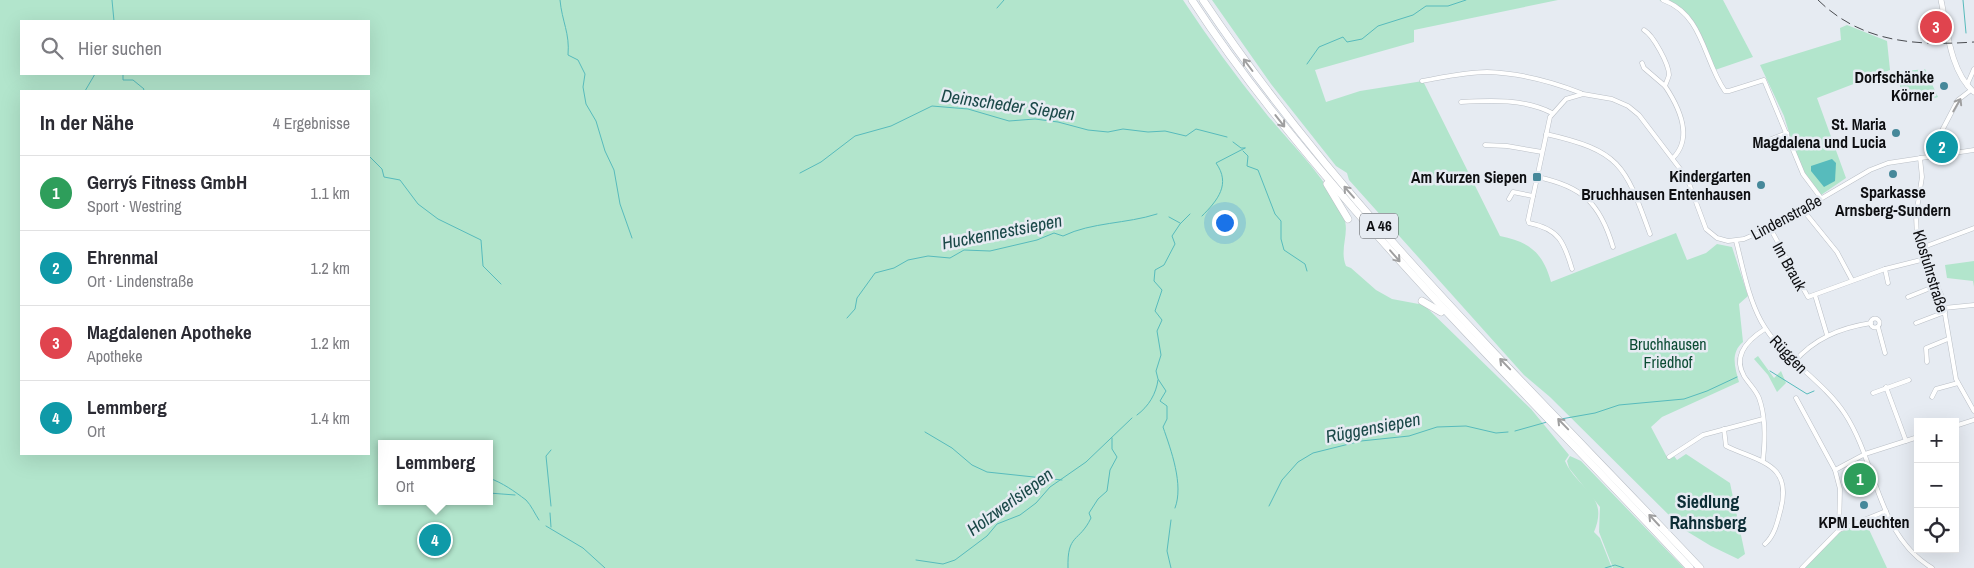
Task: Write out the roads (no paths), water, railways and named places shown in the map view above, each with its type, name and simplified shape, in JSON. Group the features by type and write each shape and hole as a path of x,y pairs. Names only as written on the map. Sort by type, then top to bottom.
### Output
{"highway":[{"name":"A 46","path":"1192,0 1224,49 1317,167 1429,295 1471,340 1536,402 1700,568"},
{"name":"A 46","path":"1203,0 1231,42 1339,180 1536,402"},
{"path":"1317,167 1348,219"},
{"path":"1422,302 1441,312 1471,340"},
{"name":"A 46","path":"1584,451 1690,568"}],"street":[{"path":"1663,0 1681,10 1694,25 1725,91 1729,92 1764,80 1803,174 1821,198"},
{"path":"1938,156 1935,145 1937,140 1958,100 1972,91 1966,85 1956,61 1941,0"},
{"path":"1644,30 1651,35 1668,68 1665,86"},
{"path":"1642,63 1644,68 1665,86 1679,112 1683,125 1682,144 1673,158"},
{"path":"1966,85 1974,69"},
{"name":"Lindenstraße","path":"1422,81 1456,74 1487,72 1556,84 1583,94 1619,101 1637,112 1673,158 1691,186 1706,228 1720,240 1736,241 1770,228 1870,170 1888,163 1974,150"},
{"path":"1572,268 1565,246 1558,237 1548,229 1528,222 1536,176 1552,113 1566,100 1583,94"},
{"path":"1462,102 1514,102 1536,106 1552,113"},
{"path":"1761,143 1787,133"},
{"path":"1546,134 1588,145 1619,166 1632,186 1650,234"},
{"path":"1485,145 1511,146 1542,152"},
{"name":"Klosfuhrstraße","path":"1920,158 1922,186 1916,221 1921,248 1938,285 1958,383 1974,411"},
{"path":"1536,176 1565,184 1589,200 1602,217 1612,247"},
{"path":"1509,199 1513,192 1532,198"},
{"path":"1803,210 1837,252 1852,280"},
{"name":"Im Brauk","path":"1770,228 1806,295 1810,297 1884,268 1925,259"},
{"path":"1921,248 1974,228"},
{"name":"Rüggen","path":"1736,241 1753,304 1765,329 1794,362 1838,405 1851,425 1865,454 1886,511 1907,547 1932,568"},
{"path":"1884,268 1888,283"},
{"path":"1908,297 1938,285"},
{"name":"Im Brauk","path":"1816,295 1827,335"},
{"path":"1916,323 1944,310 1974,305"},
{"path":"1794,362 1810,345 1827,335 1871,323 1873,319 1877,320 1886,353"},
{"path":"1763,460 1765,442 1759,397 1743,374 1740,362 1747,343 1765,329"},
{"path":"1927,362 1926,348 1948,339"},
{"path":"1873,393 1909,380"},
{"path":"1932,397 1936,389 1958,383"},
{"path":"1886,387 1906,441"},
{"path":"1796,398 1835,470 1840,488 1839,530"},
{"path":"1669,457 1701,436 1763,418"},
{"path":"1959,425 1974,420"},
{"path":"1724,430 1726,446 1763,460 1779,479 1783,497 1774,529 1765,544"},
{"path":"1835,470 1865,454 1914,438"},
{"path":"1802,568 1839,530 1886,511"}],"water":[{"path":"1832,159 1836,163 1835,181 1824,187 1811,171 1811,166"}],"waterway":[{"path":"112,0 114,20"},
{"path":"560,0 568,40 568,55 578,60 585,74 583,87 586,104 596,121 605,151 614,170 620,204 632,238"},
{"path":"997,8 1004,0"},
{"path":"1307,64 1319,47 1343,37 1347,42 1362,39 1378,26 1413,15 1426,6 1448,6 1466,0"},
{"path":"1963,0 1966,33"},
{"path":"86,90 94,75"},
{"path":"123,75 123,80 133,80 144,90"},
{"name":"Deinscheder Siepen","path":"800,173 821,162 855,136 891,126 932,106 968,109 1009,121 1035,119 1058,122 1088,130 1108,132 1123,129 1148,132 1165,131 1186,136 1196,129 1227,137"},
{"name":"Deinscheder Siepen","path":"1233,142 1241,148 1245,148"},
{"path":"1202,216 1221,191 1222,178 1216,163 1245,148"},
{"path":"1243,151 1248,156 1247,166 1258,170 1275,214 1281,221 1281,239 1284,250 1305,264 1307,271"},
{"path":"370,157 382,169 384,177 400,180 418,204 438,219 481,240 483,266 501,284"},
{"name":"Huckennestsiepen","path":"847,318 855,309 857,298 875,273 894,268 908,260 928,256 950,258 964,250 990,251 1037,240 1054,233 1063,236 1086,228 1157,214"},
{"path":"1175,508 1178,489 1177,478 1173,457 1163,427 1167,419 1167,406 1160,401 1166,391 1158,379 1156,371 1161,355 1157,331 1162,320 1155,311 1162,290 1154,281 1155,270 1164,265 1175,244 1172,236 1190,214"},
{"name":"Huckennestsiepen","path":"1169,217 1180,223"},
{"path":"1770,371 1807,394 1814,391"},
{"name":"Rüggensiepen","path":"1561,419 1595,413 1619,405 1684,399 1737,377"},
{"name":"Holzwerlsiepen","path":"1137,415 1151,399 1156,390 1158,380"},
{"name":"Holzwerlsiepen","path":"916,560 943,564 955,560 987,536 997,524 1020,515 1036,503 1050,487 1086,462 1132,418"},
{"name":"Rüggensiepen","path":"1515,431 1547,422"},
{"name":"Rüggensiepen","path":"1269,506 1282,480 1298,462 1313,453 1361,441 1409,436 1437,427 1466,426 1496,433 1508,432"},
{"path":"925,432 952,448 972,465 987,472 1062,480"},
{"path":"1068,568 1069,549 1072,543 1087,526 1091,518 1089,513 1098,499 1107,491 1110,470 1117,457 1112,449 1112,438"},
{"path":"551,450 546,456 551,506"},
{"path":"493,480 513,490 526,500 539,520"},
{"path":"493,493 515,495"},
{"path":"550,513 551,527"},
{"path":"1171,520 1167,551 1171,568"},
{"path":"546,526 583,548 605,568"},
{"path":"1605,568 1615,565 1624,568"}],"railway":[{"path":"1818,0 1835,14 1853,25 1891,39 1932,43 1974,42"}],"place":[{"name":"Magdalenen Apotheke","path":"1936,27"},
{"name":"Dorfschänke Körner","path":"1944,86"},
{"name":"St. Maria Magdalena und Lucia","path":"1896,133"},
{"name":"Ehrenmal","path":"1942,147"},
{"name":"Sparkasse Arnsberg-Sundern","path":"1893,174"},
{"name":"Am Kurzen Siepen","path":"1537,177"},
{"name":"Kindergarten Bruchhausen Entenhausen","path":"1761,185"},
{"name":"Gerry´s Fitness GmbH","path":"1860,479"},
{"name":"KPM Leuchten","path":"1864,505"},
{"name":"Lemmberg","path":"435,540"}],"district":[{"name":"Siedlung Rahnsberg","path":"1708,512"}],"park label":[{"name":"Bruchhausen Friedhof","path":"1668,353"}]}
